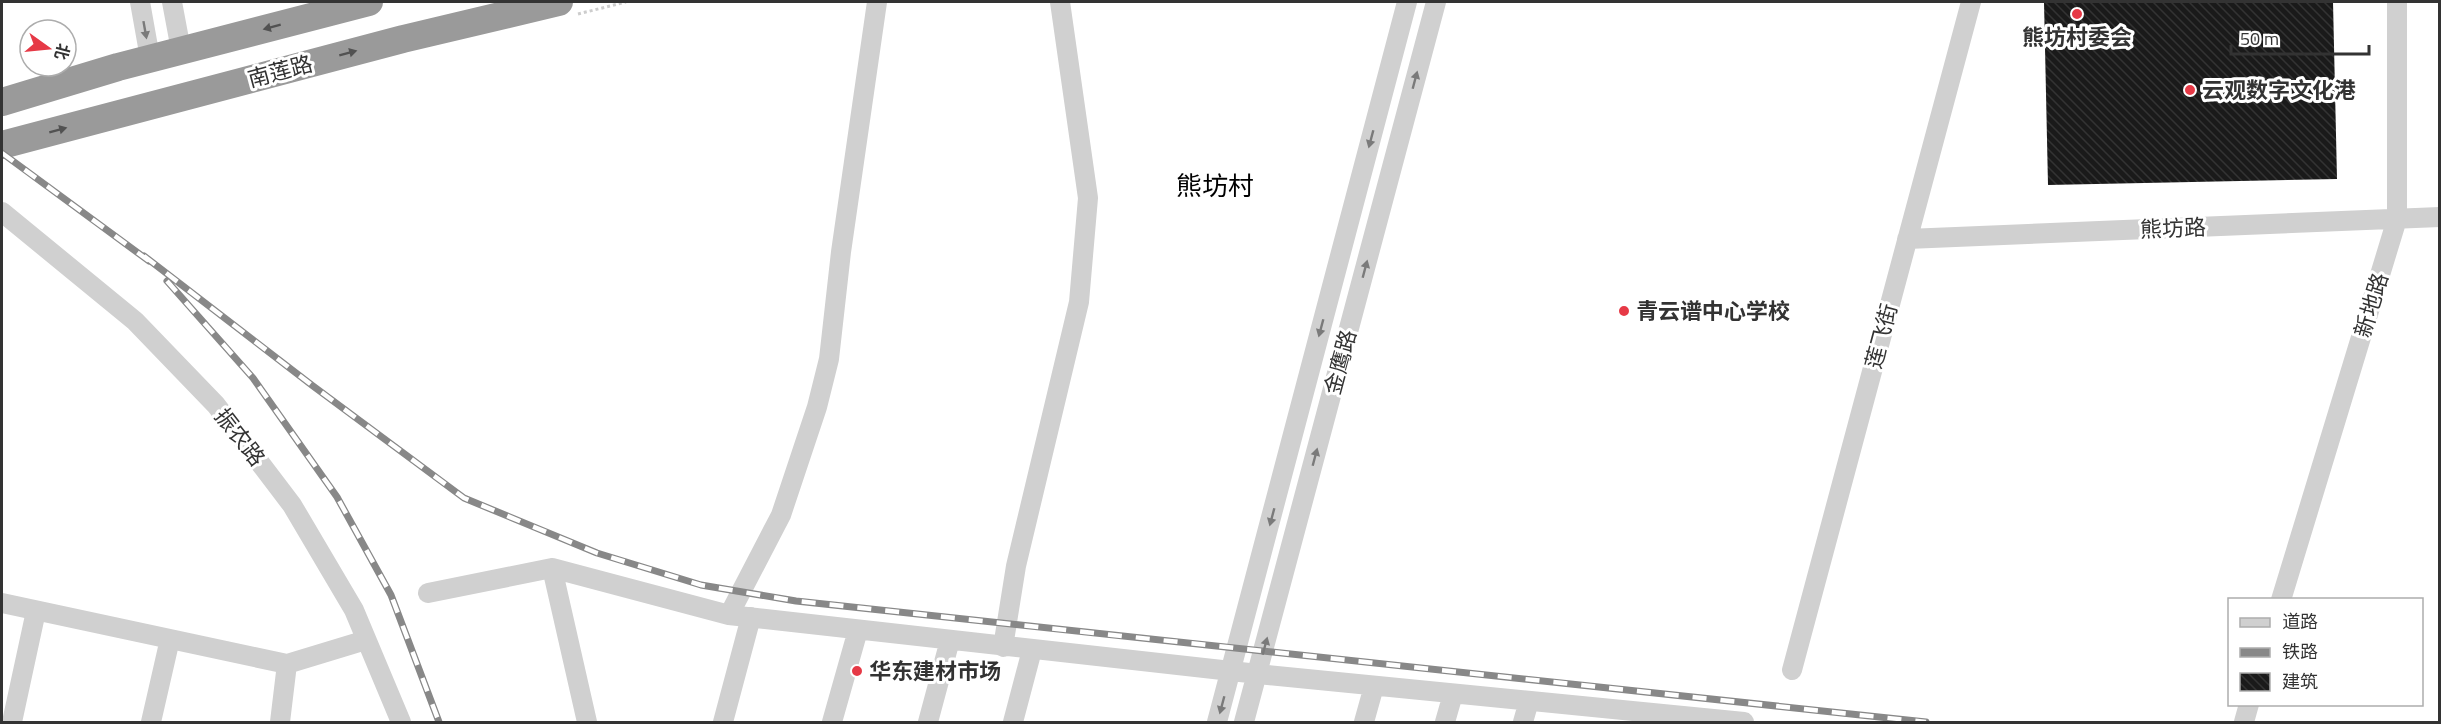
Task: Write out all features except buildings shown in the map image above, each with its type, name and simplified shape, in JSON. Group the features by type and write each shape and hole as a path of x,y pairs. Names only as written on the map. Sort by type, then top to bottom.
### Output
{"highway":[{"name":"南莲路","path":"2,102 150,58 369,2"},
{"name":"南莲路","path":"2,145 403,39 559,2"}],"street":[{"path":"140,2 150,58"},
{"path":"171,2 181,50"},
{"path":"729,615 781,515 820,398 829,359 841,252 877,2"},
{"path":"1003,647 1016,566 1079,302 1088,198 1060,2"},
{"name":"金鹰路","path":"1217,723 1407,2"},
{"name":"金鹰路","path":"1244,723 1436,2"},
{"name":"莲飞街","path":"1792,670 1971,2"},
{"name":"新地路","path":"2282,598 2397,219 2397,2"},
{"name":"振农路","path":"2,212 135,321 216,405 292,505 354,610 401,723"},
{"name":"熊坊路","path":"1907,238 2439,217"},
{"path":"552,568 587,723"},
{"path":"428,593 552,568 729,615 1003,647 1529,701 1599,715 1744,723"},
{"path":"2,603 287,664 366,639"},
{"path":"12,723 36,611"},
{"path":"723,723 751,617"},
{"path":"832,723 858,630"},
{"path":"151,723 170,639"},
{"path":"928,723 950,640"},
{"path":"1013,723 1032,650"},
{"path":"280,723 287,664"},
{"path":"1364,723 1374,686"},
{"path":"1445,723 1453,694"},
{"path":"1523,723 1529,701"},
{"path":"2244,723 2249,706"}],"railway":[{"path":"2,153 149,261"},
{"path":"144,256 464,498 597,553 701,585 796,601 1926,722"},
{"path":"167,281 253,378 337,497 391,595 439,722"}],"place":[{"name":"熊坊村委会","path":"2077,14"},
{"name":"云观数字文化港","path":"2190,90"},
{"name":"青云谱中心学校","path":"1624,311"},
{"name":"华东建材市场","path":"857,671"}],"district":[{"name":"熊坊村","path":"1215,186"}]}
